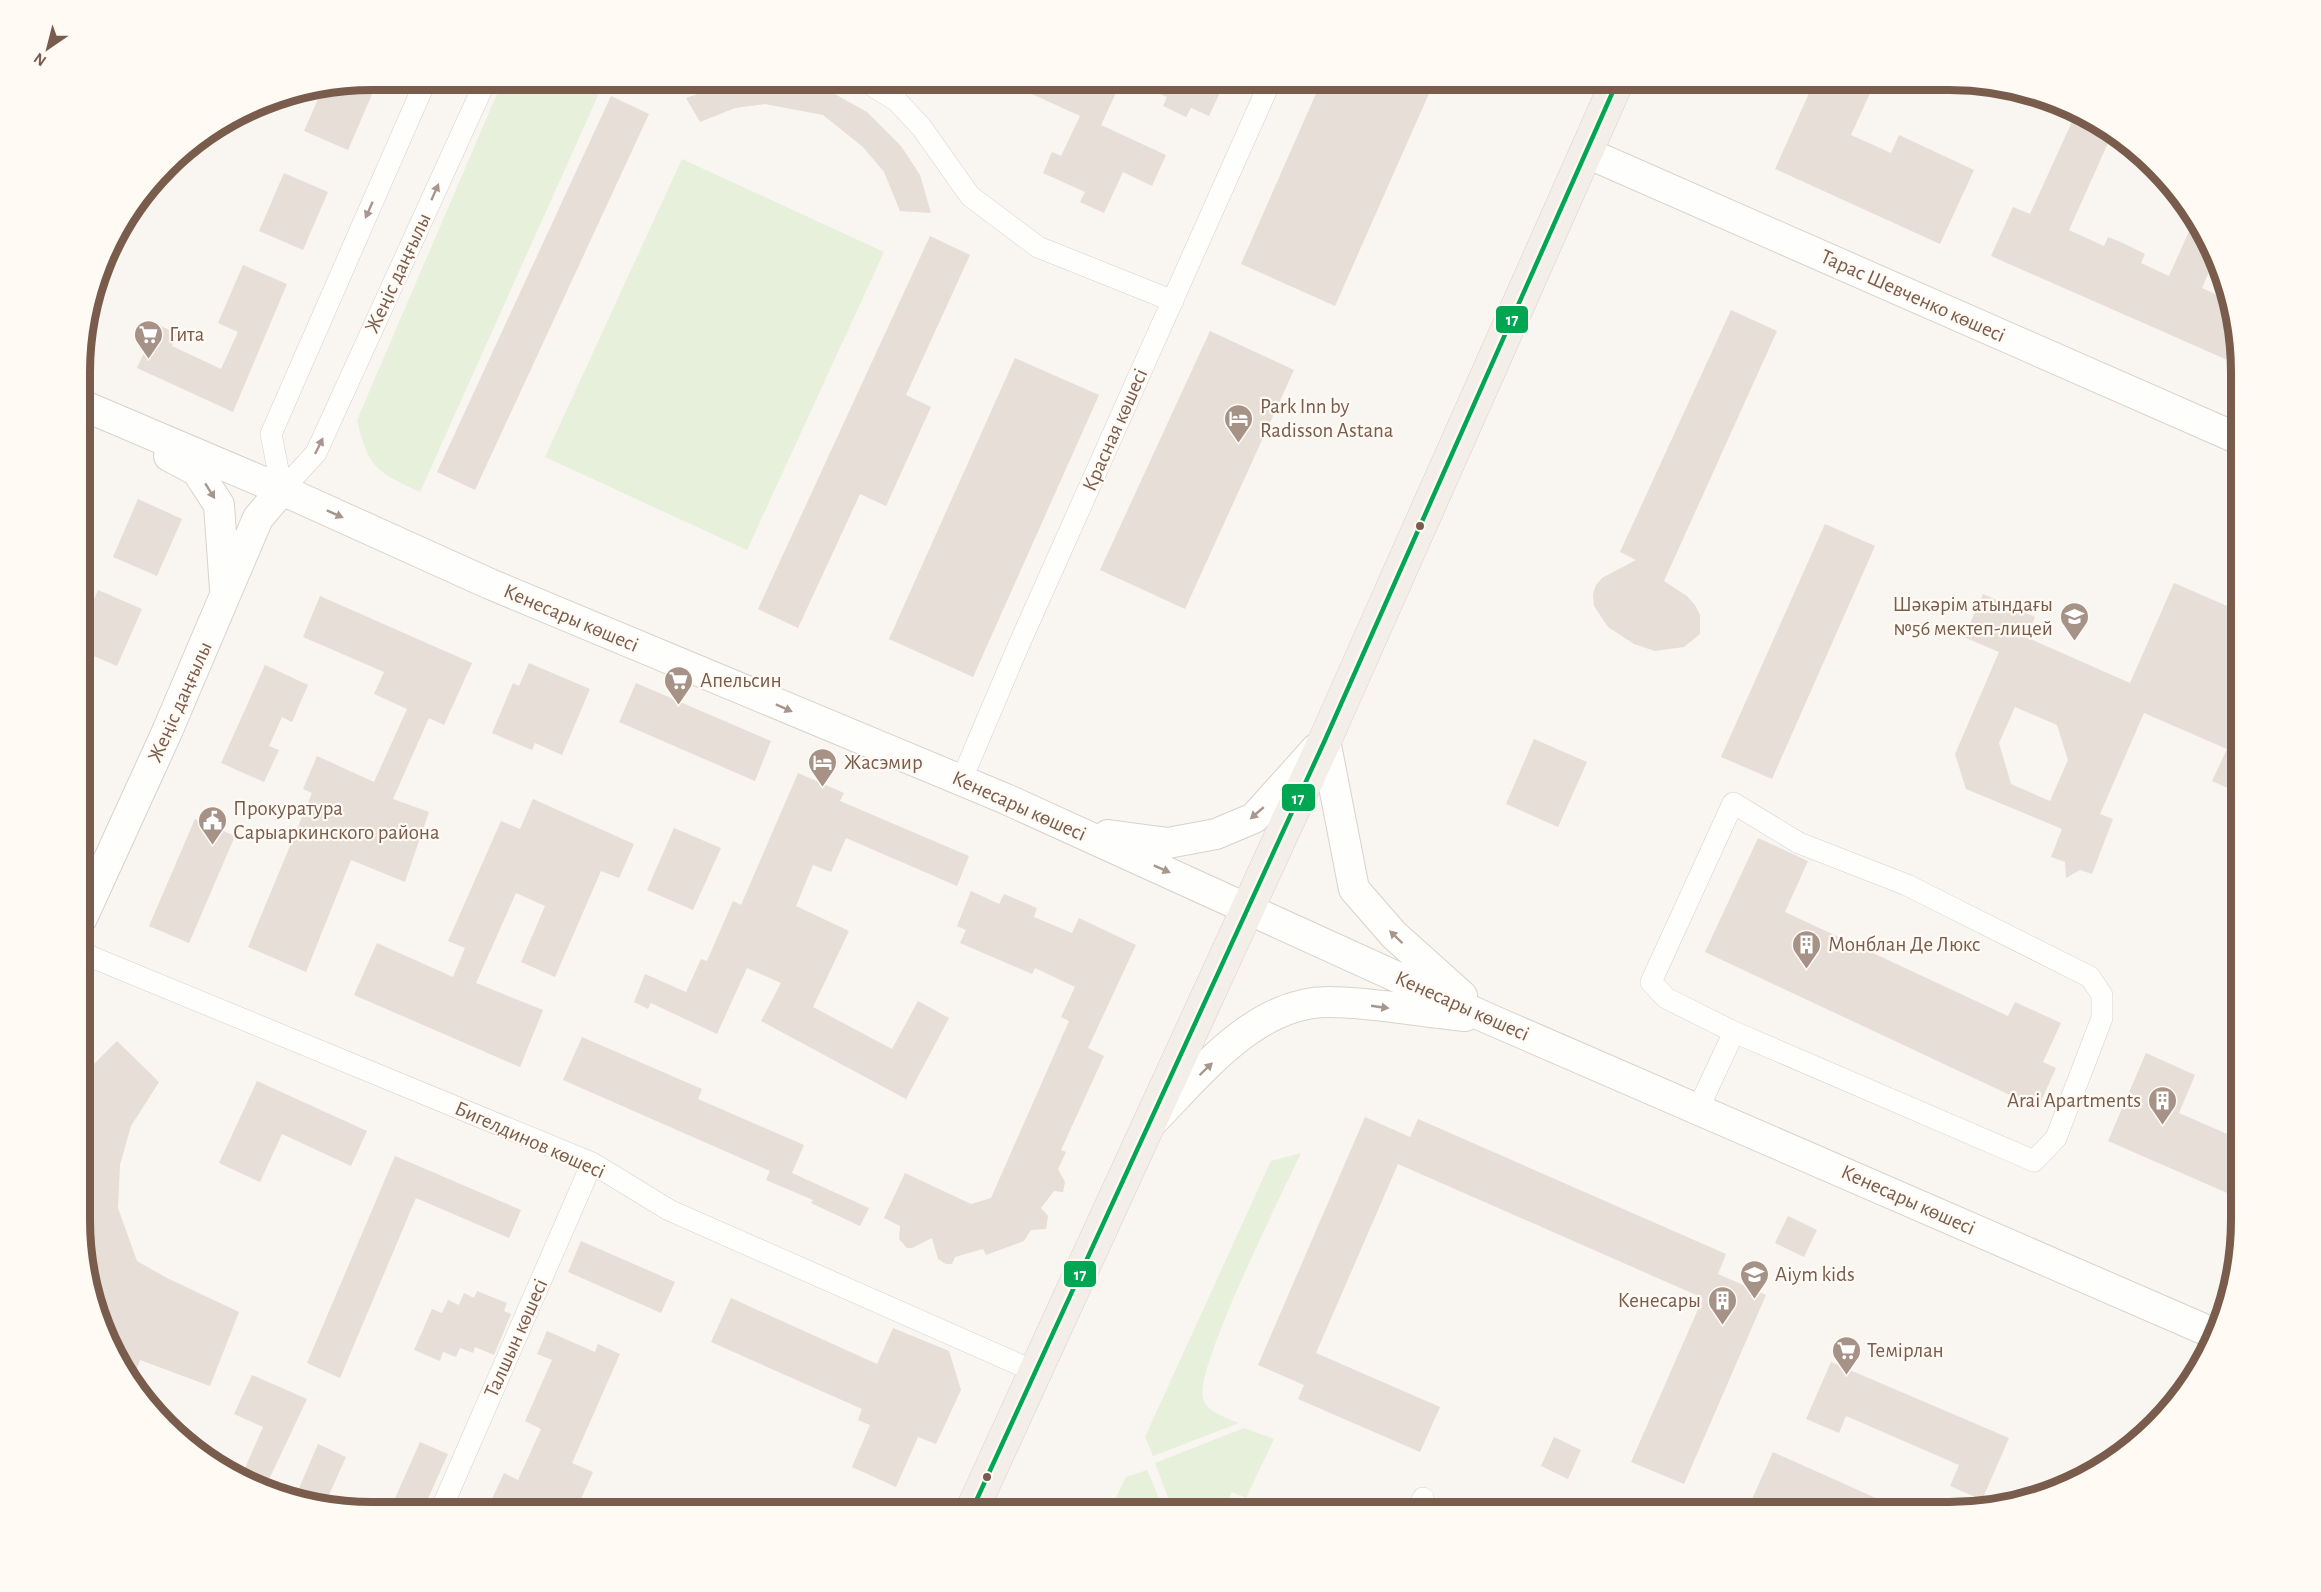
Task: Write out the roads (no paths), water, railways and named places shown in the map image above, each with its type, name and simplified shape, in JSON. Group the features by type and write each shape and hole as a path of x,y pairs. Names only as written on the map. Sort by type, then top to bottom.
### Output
{"main road":[{"path":"976,1502 1325,740 1614,90"}],"street":[{"path":"282,490 271,434 422,90"},
{"name":"Жеңіс даңғылы","path":"90,900 166,734 258,518 316,453 481,90"},
{"path":"879,90 897,101 922,128 970,196 1038,247 1173,301"},
{"name":"Красная көшесі","path":"961,781 1022,638 1267,90"},
{"name":"Тарас Шевченко көшесі","path":"1586,152 2231,436"},
{"path":"90,409 132,436 197,471 219,506 225,595"},
{"name":"Кенесары көшесі","path":"90,409 282,490 490,584 1070,828 1487,1018 2209,1331"},
{"path":"1070,828 1168,843 1216,834 1254,818 1325,740"},
{"path":"1325,740 1354,889 1394,935 1487,1018"},
{"path":"1733,803 1799,843 1907,885 2090,977 2102,995 2102,1018 2056,1138 2034,1161 1734,1032 1666,998 1651,982 1733,803"},
{"name":"Бигелдинов көшесі","path":"90,956 592,1163 669,1210 1036,1372"},
{"path":"1149,1125 1223,1052 1253,1028 1280,1012 1326,1002 1487,1018"},
{"path":"1698,1109 1734,1032"},
{"name":"Талшын көшесі","path":"444,1502 592,1163"}],"place":[{"name":"Гита","path":"148,360"},
{"name":"Park Inn by Radisson Astana","path":"1239,444"},
{"name":"Шәкәрім атындағы №56 мектеп-лицей","path":"2074,642"},
{"name":"Апельсин","path":"679,706"},
{"name":"Жасэмир","path":"823,788"},
{"name":"Прокуратура Сарыаркинского района","path":"212,846"},
{"name":"Монблан Де Люкс","path":"1807,970"},
{"name":"Arai Apartments","path":"2162,1126"},
{"name":"Aiym kids","path":"1754,1300"},
{"name":"Кенесары","path":"1722,1326"},
{"name":"Темірлан","path":"1846,1376"}]}
